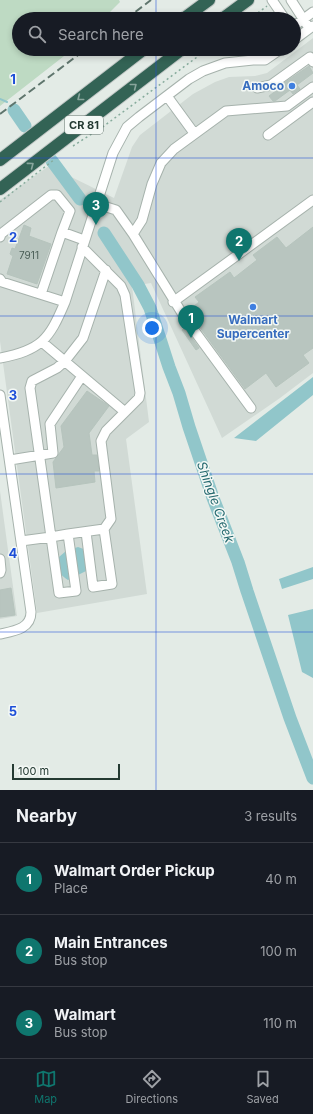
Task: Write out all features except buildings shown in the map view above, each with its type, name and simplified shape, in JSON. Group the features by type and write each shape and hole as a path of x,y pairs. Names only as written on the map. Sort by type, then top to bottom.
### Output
{"highway":[{"path":"192,12 208,0"},
{"path":"232,12 248,0"},
{"name":"CR 81","path":"0,160 135,56"},
{"name":"CR 81","path":"0,189 173,56"}],"street":[{"path":"291,0 299,12"},
{"path":"272,1 281,12"},
{"path":"301,21 313,12"},
{"path":"301,15 311,27 301,32"},
{"path":"253,60 256,56"},
{"path":"0,358 26,351 38,345 47,338 55,326 113,153 127,128 189,79 203,71 225,64 265,60 271,56"},
{"path":"257,88 271,85 310,57 313,62"},
{"path":"133,234 142,220 152,184 161,163 174,149 226,111 287,106 313,87"},
{"path":"167,96 194,133"},
{"path":"268,136 313,102"},
{"path":"0,237 1,234 51,195 57,195 70,211 41,294"},
{"path":"173,302 313,200"},
{"path":"96,204 116,210 133,234 173,302 251,408"},
{"path":"62,232 83,243 121,286 125,295 140,393 139,398 106,431 101,441 111,519 104,529 112,584 93,587 86,532"},
{"path":"68,534 76,591 58,593 30,388 32,381 57,368 65,361 83,338 106,270"},
{"path":"0,279 2,282 64,302"},
{"path":"42,342 125,412"},
{"path":"10,460 53,453 50,424 82,376"},
{"path":"0,395 31,609 29,622 19,630 0,634"},
{"path":"21,541 104,529"},
{"path":"0,559 2,570 0,573"}],"path":[{"path":"259,12 272,1"},
{"path":"71,147 104,126 199,56"},
{"path":"0,202 60,156"}],"shaded area":[{"path":"313,38 313,373 222,438 151,283 132,286 149,422 126,439 147,594 37,613 0,341 0,200 49,166 114,198 132,147 140,135 193,94 215,82 229,77 255,76 267,73 289,56 301,56 301,47"},
{"path":"0,491 17,616 0,619"}],"green space":[{"path":"0,0 119,0 120,2 110,12 12,12 12,56 64,56 0,106"}],"water":[{"path":"313,377 313,395 256,441 234,438"},
{"path":"78,547 89,551 94,559 92,568 68,580 62,576 59,571 59,557 66,551"},
{"path":"313,567 313,579 282,589 279,579"},
{"path":"313,609 313,678 302,672 288,615"}],"waterway":[{"name":"Shingle Creek","path":"0,99 7,102"},
{"name":"Shingle Creek","path":"14,110 25,126"},
{"name":"Shingle Creek","path":"52,161 80,199"},
{"name":"Shingle Creek","path":"104,233 138,285 150,308 213,498 238,562 290,718 313,778"}],"railway":[{"path":"135,12 151,0"},
{"path":"0,114 77,56"}],"place":[{"name":"Amoco","path":"292,86"},
{"name":"Walmart","path":"96,225"},
{"name":"Main Entrances","path":"239,261"},
{"name":"Walmart Supercenter","path":"253,307"},
{"name":"Walmart Order Pickup","path":"191,338"}]}
